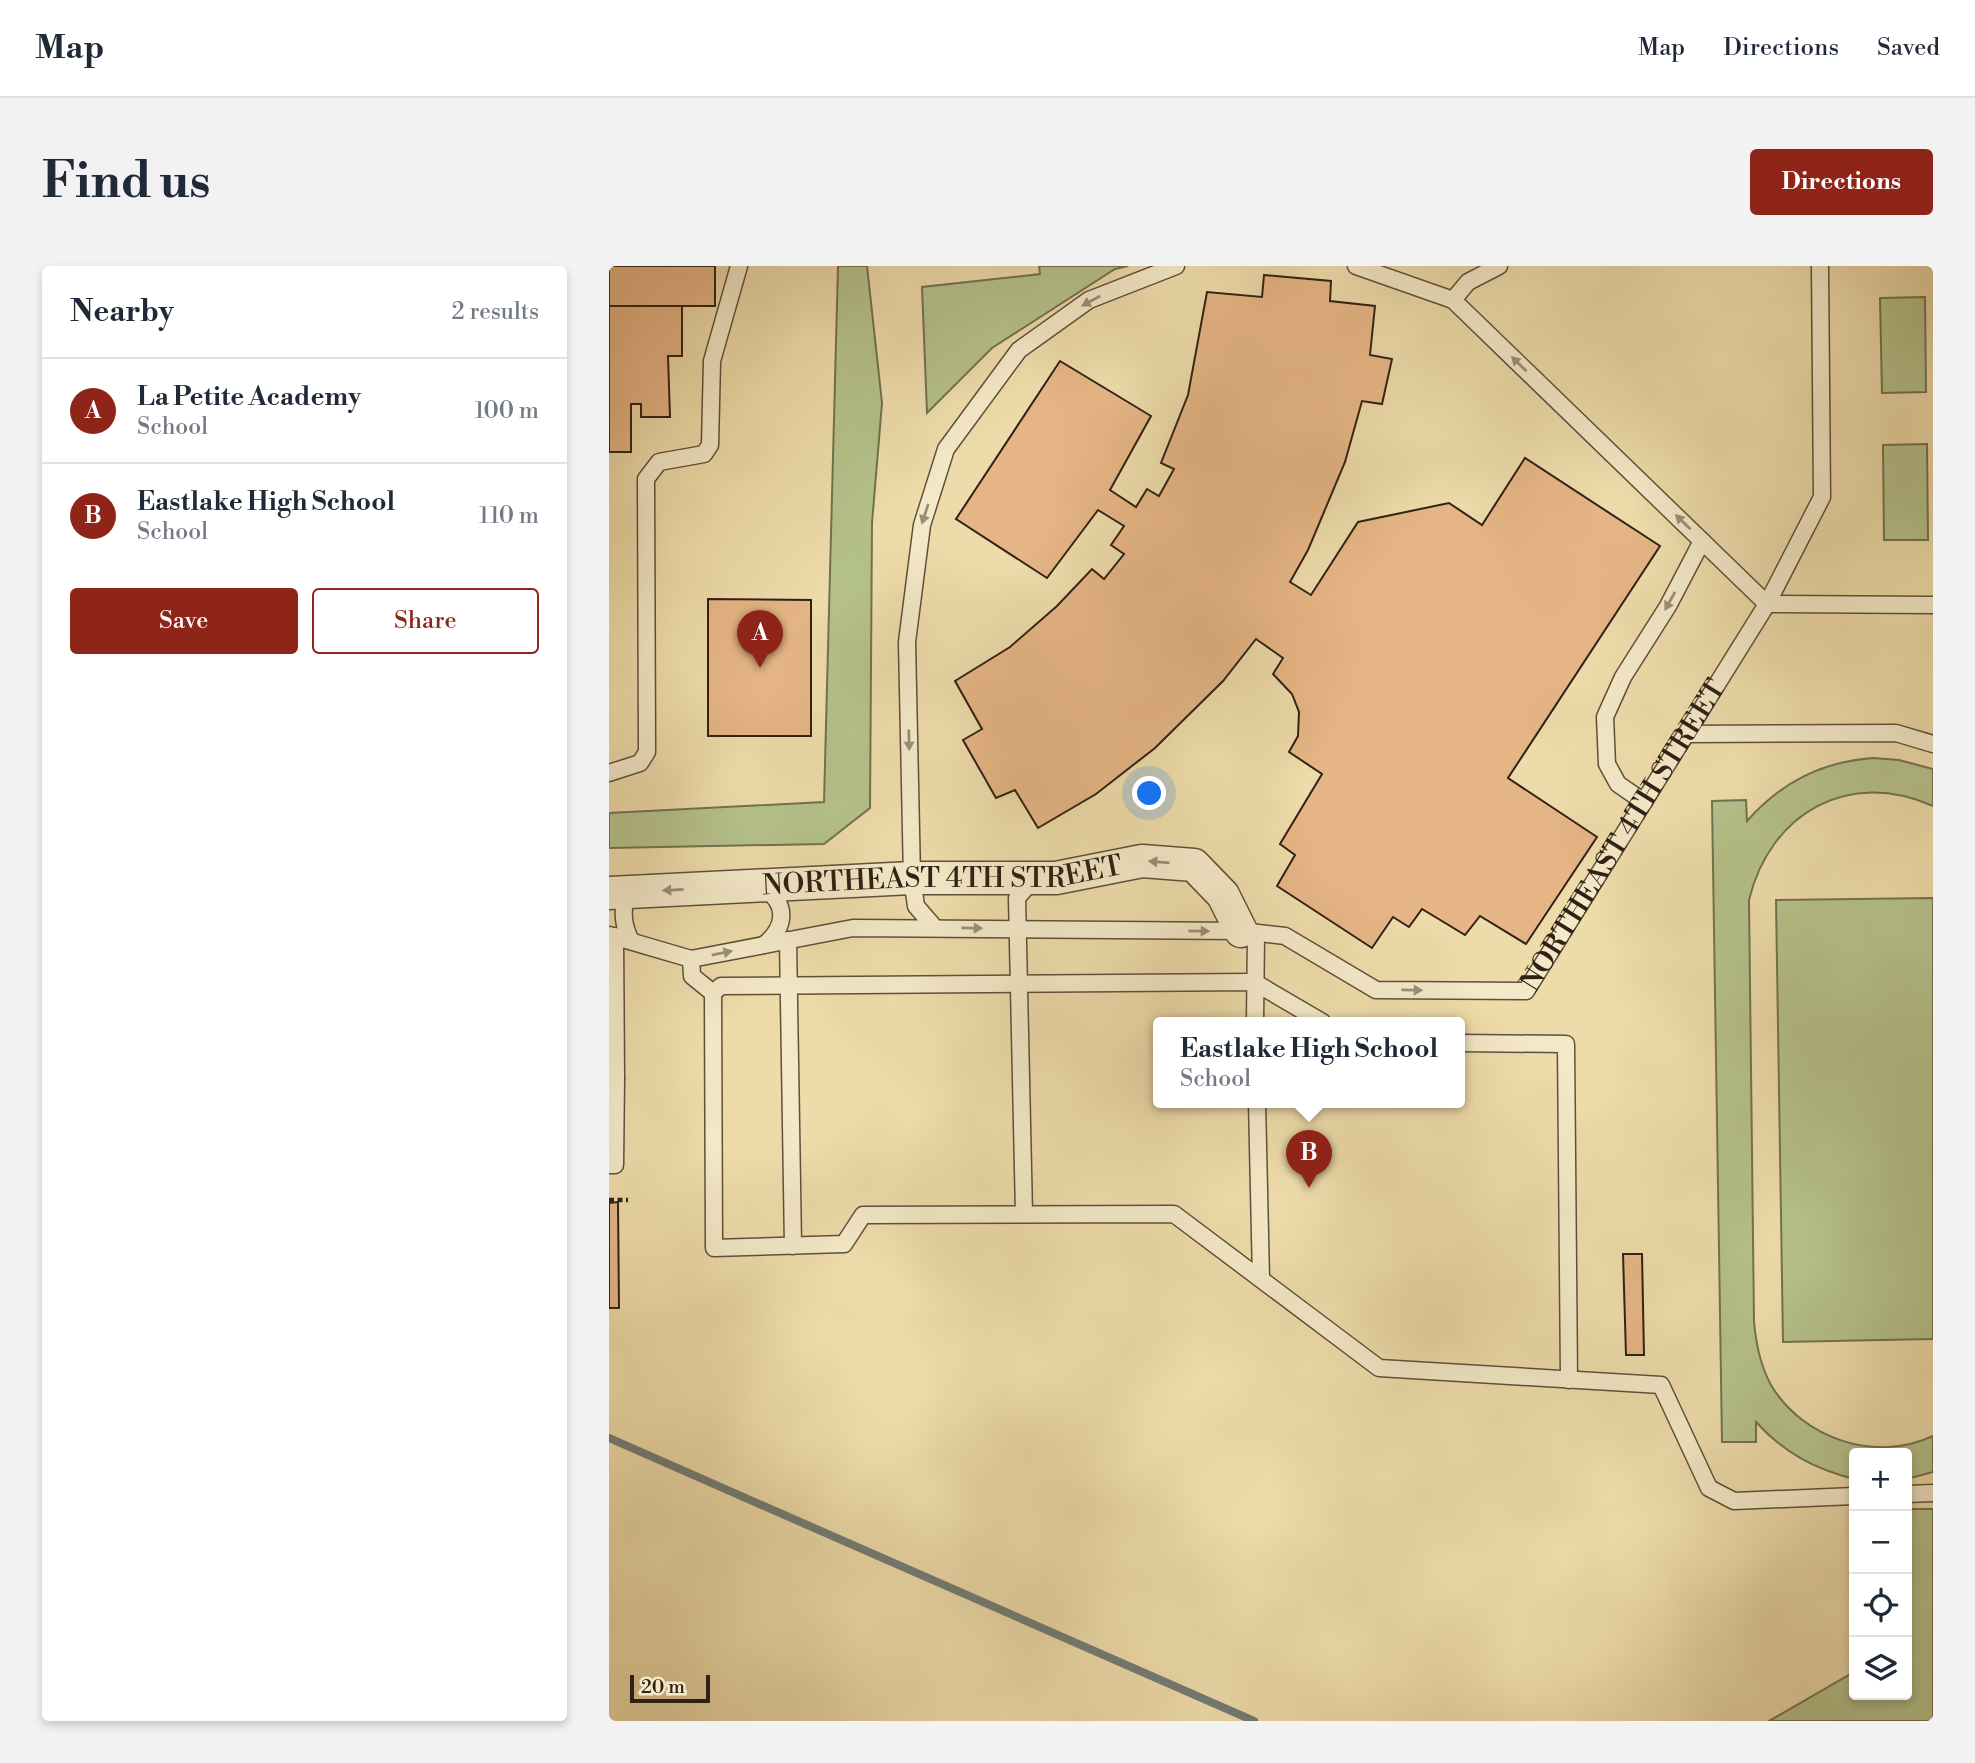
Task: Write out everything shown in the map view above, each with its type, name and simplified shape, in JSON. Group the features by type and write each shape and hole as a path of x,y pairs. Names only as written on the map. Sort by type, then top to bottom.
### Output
{"street":[{"name":"NORTHEAST 4TH STREET","path":"621,892 912,878 1056,878 1143,861 1194,865 1223,895 1249,932"}],"lane":[{"path":"609,773 640,763 647,752 646,479 659,462 704,454 710,445 712,361 739,266"},
{"path":"935,928 916,906 912,878 907,642 922,525 946,449 1019,350 1089,300 1176,266"},
{"path":"1356,266 1453,300 1767,604 1933,605"},
{"path":"1453,300 1468,282 1499,266"},
{"name":"NORTHEAST 4TH STREET","path":"618,937 691,959 853,928 1249,932 1285,936 1376,989 1526,991 1767,604 1822,497 1820,266"},
{"path":"1644,803 1619,784 1607,764 1605,717 1623,677 1668,606 1702,541"},
{"path":"1687,734 1896,733 1933,744"},
{"path":"1024,1214 1017,898 1028,885 1056,878"},
{"path":"748,886 765,888 777,898 782,916 777,935 764,945"},
{"path":"609,1165 615,1165 612,1078 618,937 624,926 626,896 621,892"},
{"path":"1249,932 1255,1017"},
{"path":"787,940 793,1246"},
{"path":"691,959 692,976 713,993"},
{"path":"1314,1017 1254,982 721,986 713,993 714,1248 844,1244 863,1215 1174,1214 1380,1368 1661,1385 1709,1488 1734,1501 1849,1496"},
{"path":"1465,1044 1566,1044 1569,1380"},
{"path":"1257,1108 1261,1279"},
{"path":"1912,1494 1933,1493"}],"path":[{"path":"609,1200 628,1200"}],"green space":[{"path":"838,266 867,266 882,403 872,523 870,808 824,844 609,848 609,813 824,802"},
{"path":"1039,266 1128,266 1115,269 992,348 927,413 922,287 1040,274"},
{"path":"1925,297 1926,392 1882,393 1880,298"},
{"path":"1927,444 1928,540 1884,540 1883,445"},
{"path":"1854,760 1899,760 1933,769 1933,806 1902,796 1872,792 1843,796 1817,806 1794,822 1775,843 1759,869 1749,900 1754,1322 1759,1354 1771,1385 1785,1404 1802,1420 1821,1432 1865,1446 1911,1444 1933,1436 1933,1472 1912,1478 1912,1448 1849,1448 1849,1477 1826,1470 1789,1451 1756,1422 1756,1442 1722,1442 1712,801 1746,800 1747,821 1774,795 1804,776"},
{"path":"1933,898 1933,1339 1783,1342 1776,900"},
{"path":"1912,1509 1933,1509 1933,1721 1769,1721 1849,1675 1849,1700 1912,1700"}],"building":[{"path":"609,266 715,266 715,306 609,306"},
{"path":"1264,275 1331,281 1330,301 1375,306 1370,355 1392,359 1382,404 1362,401 1345,462 1308,550 1290,582 1311,595 1358,522 1449,503 1482,525 1525,458 1660,546 1508,778 1597,837 1526,944 1480,916 1465,935 1422,909 1409,927 1393,917 1372,948 1277,886 1295,855 1280,844 1322,774 1289,752 1298,736 1299,712 1292,694 1273,674 1283,658 1256,639 1223,681 1155,748 1096,794 1038,828 1015,790 996,798 963,740 982,729 955,681 1010,647 1057,606 1092,569 1104,579 1124,554 1111,545 1124,526 1098,510 1047,578 956,519 1060,361 1151,416 1110,490 1136,507 1147,489 1159,496 1174,469 1161,463 1188,395 1207,292 1262,297"},
{"path":"609,306 682,306 682,356 668,356 670,417 641,417 641,404 631,404 631,452 609,452"},
{"path":"708,599 811,600 811,736 708,736"},
{"path":"618,1202 619,1308 609,1308 609,1203"},
{"path":"1623,1254 1642,1254 1644,1355 1626,1355"}],"waterway":[{"path":"609,1438 1254,1721"}],"place":[{"name":"La Petite Academy","path":"760,668"},
{"name":"Eastlake High School","path":"1309,1188"}]}
